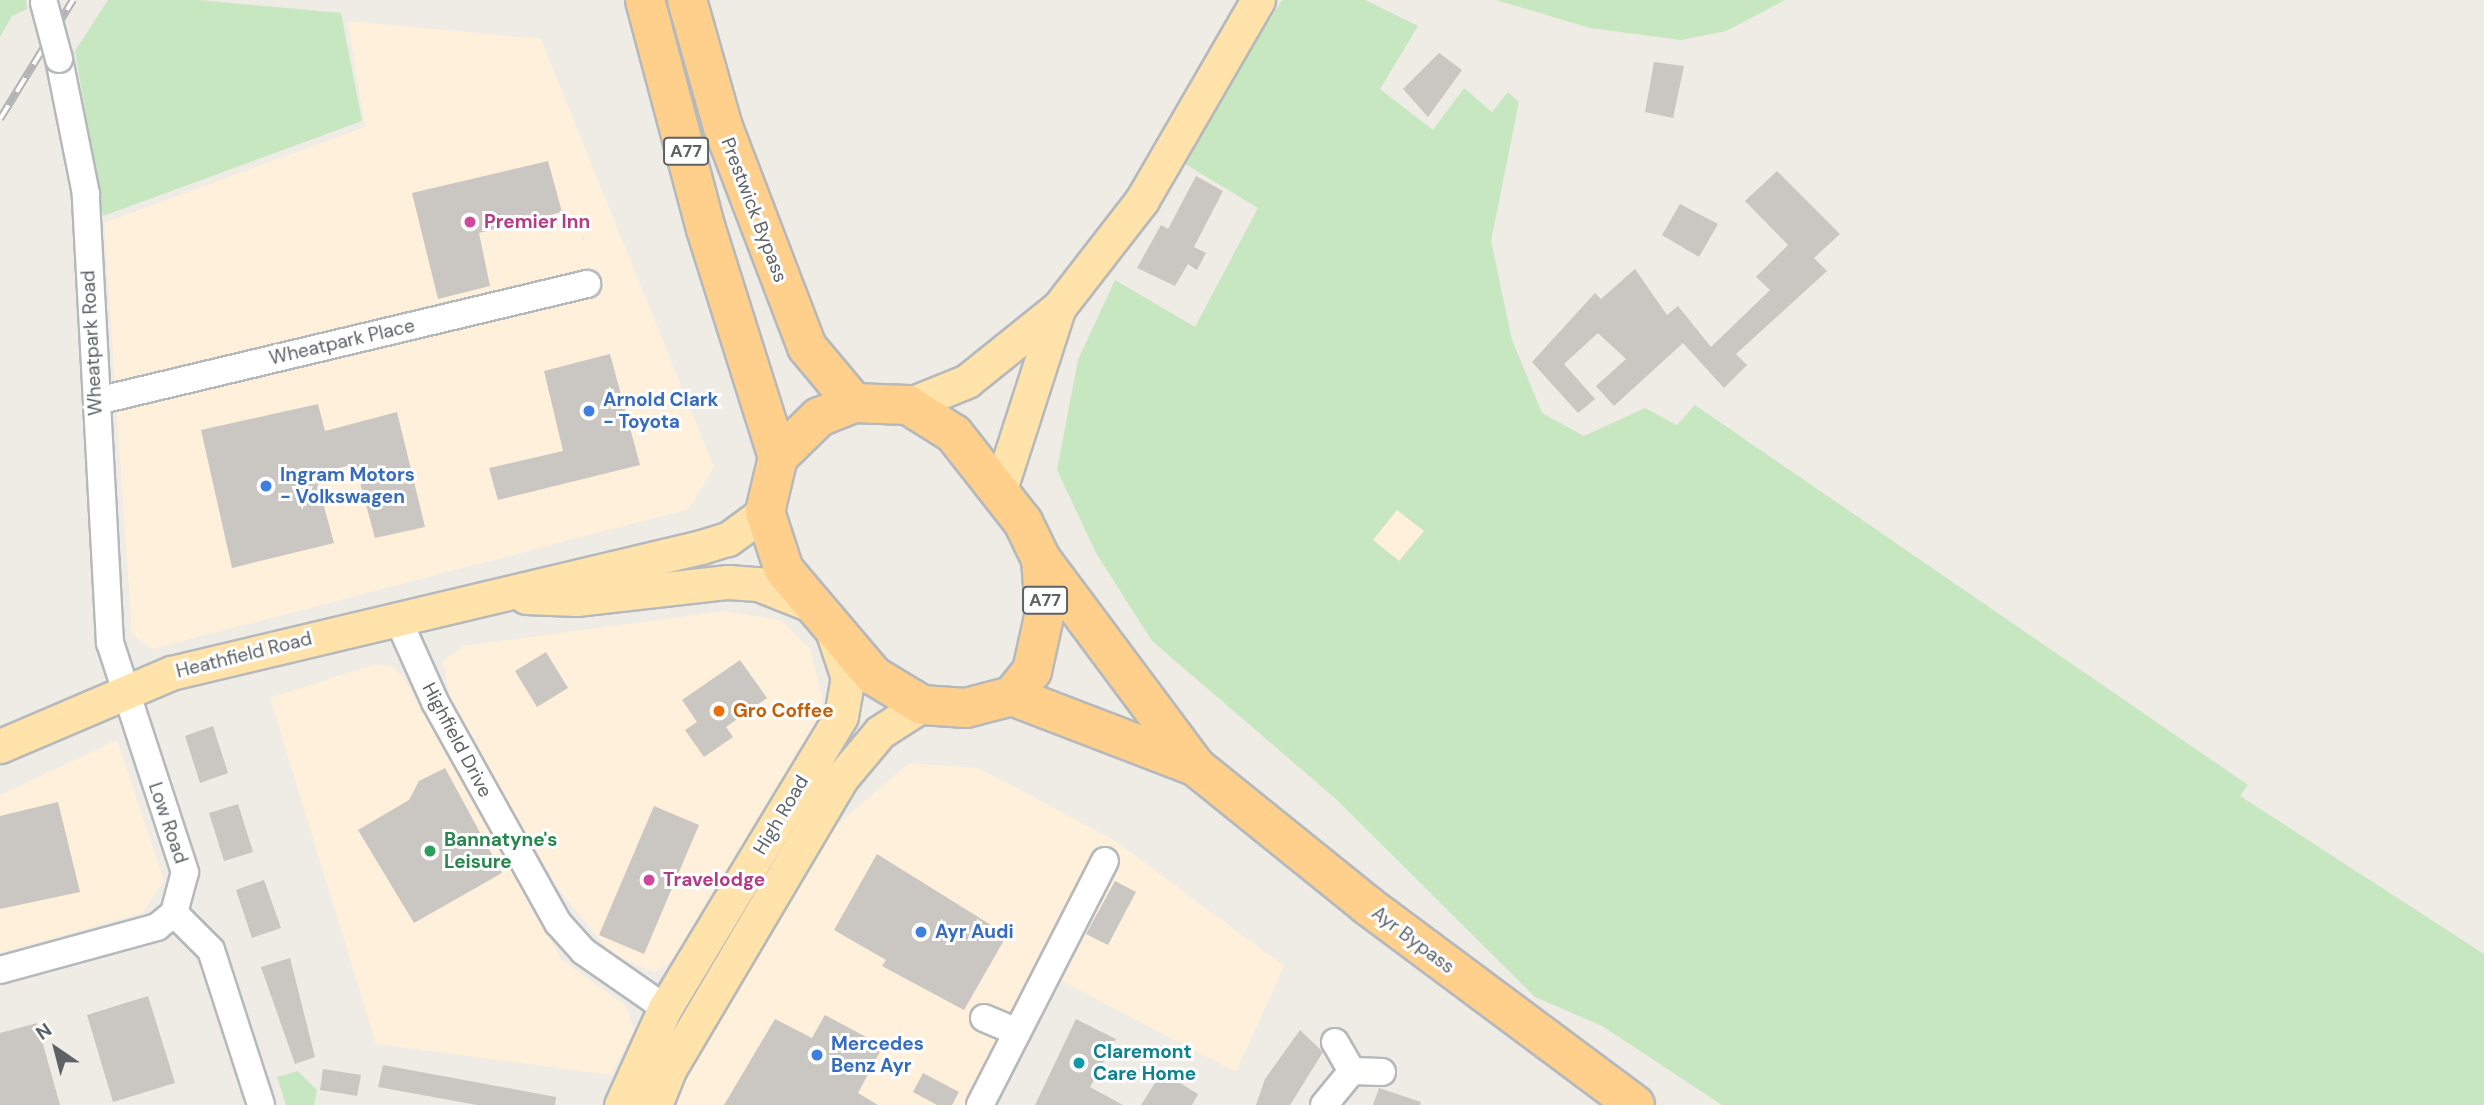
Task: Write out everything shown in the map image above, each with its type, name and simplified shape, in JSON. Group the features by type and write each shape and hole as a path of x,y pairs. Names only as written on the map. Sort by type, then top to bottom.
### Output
{"highway":[{"name":"A77","path":"645,0 729,302 778,457"},
{"name":"Prestwick Bypass","path":"687,0 723,127 807,347 854,403"},
{"path":"908,405 854,403 819,417 778,457 765,512 770,540 806,603 874,676 922,705 966,708 1012,695"},
{"name":"A77","path":"908,405 954,434 1000,489 1041,559 1042,643 1032,671 1012,695"},
{"name":"Ayr Bypass","path":"1041,559 1196,767 1367,905 1635,1105"},
{"name":"Ayr Bypass","path":"1012,695 1196,767"}],"main road":[{"path":"908,405 967,381 1059,307 1142,200 1258,0"},
{"path":"1000,489 1059,307"},
{"name":"Heathfield Road","path":"0,746 122,689 397,617 500,597 728,539 765,512"},
{"name":"Heathfield Road","path":"500,597 576,599 728,582 758,584 806,603"},
{"name":"High Road","path":"621,1105 665,1009 841,716 848,678 832,630"},
{"name":"High Road","path":"655,1105 670,1068 843,776 880,732 922,705"}],"street":[{"name":"Wheatpark Road","path":"44,2 59,59 86,194 97,401 102,570 122,689"},
{"name":"Wheatpark Place","path":"97,401 587,284"},
{"name":"Highfield Drive","path":"397,617 435,702 558,923 583,951 665,1009"},
{"name":"Low Road","path":"122,689 185,872 174,913"},
{"path":"980,1105 1105,861"},
{"path":"0,970 128,937 174,913 211,950 261,1105"},
{"path":"984,1018 1017,1032"},
{"path":"1335,1042 1352,1071"},
{"path":"1352,1071 1382,1072"},
{"path":"1324,1105 1352,1071"}],"shaded area":[{"path":"348,21 541,39 714,467 689,509 152,649 132,635 104,223 365,127"},
{"path":"1397,510 1424,531 1400,561 1373,540"},
{"path":"724,611 781,620 811,650 823,701 818,720 677,956 655,973 611,953 559,890 479,754 449,695 443,661 464,646"},
{"path":"375,664 392,666 404,678 561,959 626,1006 634,1030 611,1075 376,1044 270,698"},
{"path":"117,740 164,881 142,913 0,953 0,795"},
{"path":"909,763 979,768 1114,840 1284,966 1236,1072 1060,980 992,1105 668,1105 824,836"}],"green space":[{"path":"0,0 26,0 27,9 12,16 0,37"},
{"path":"108,0 199,0 341,13 362,121 103,216 75,51"},
{"path":"1282,0 1365,0 1418,26 1380,89 1433,130 1464,88 1492,112 1508,92 1519,102 1491,241 1512,340 1542,413 1584,436 1645,408 1677,425 1695,405 2248,785 2240,796 2484,954 2484,1105 1722,1105 1602,1026 1535,997 1336,799 1152,641 1096,553 1057,470 1078,360 1115,280 1195,327 1258,208 1182,162","holes":["1397,510 1424,531 1399,561 1373,540"]},
{"path":"1496,0 1785,0 1726,31 1681,40 1590,28"},
{"path":"298,1071 317,1090 314,1105 286,1105 277,1077"}],"building":[{"path":"1439,53 1462,70 1428,117 1403,89"},
{"path":"1654,62 1684,66 1673,118 1645,112"},
{"name":"Premier Inn","path":"548,161 562,212 479,233 490,286 438,299 412,193"},
{"path":"1777,171 1840,234 1814,258 1827,271 1736,354 1747,365 1724,388 1683,343 1614,406 1596,386 1626,359 1598,333 1564,364 1595,399 1578,413 1532,362 1595,293 1601,299 1635,269 1667,315 1678,306 1711,347 1770,290 1756,277 1788,245 1745,201"},
{"path":"1196,176 1223,191 1194,247 1206,253 1197,270 1188,264 1175,286 1137,268 1161,225 1168,229"},
{"path":"1680,204 1718,224 1699,257 1662,235"},
{"name":"Arnold Clark - Toyota","path":"610,354 640,465 498,500 489,468 563,451 544,371"},
{"name":"Ingram Motors - Volkswagen","path":"318,404 325,431 397,412 425,527 375,538 355,464 315,474 334,543 232,568 201,430"},
{"path":"546,652 568,688 537,707 515,671"},
{"name":"Gro Coffee","path":"740,660 767,698 726,727 733,737 704,757 685,730 697,722 682,700"},
{"path":"213,726 228,773 200,783 185,736"},
{"name":"Bannatyne's Leisure","path":"445,768 502,873 414,923 358,830 409,800 419,781"},
{"path":"58,802 80,892 0,909 0,816"},
{"path":"238,804 253,852 224,861 209,813"},
{"name":"Travelodge","path":"654,806 699,825 644,954 599,935"},
{"name":"Ayr Audi","path":"877,854 1007,935 964,1010 882,966 886,960 834,930"},
{"path":"264,880 281,928 252,938 236,890"},
{"path":"1115,881 1136,892 1108,945 1086,934"},
{"path":"290,958 315,1057 295,1064 261,967"},
{"path":"148,996 175,1083 113,1102 87,1015"},
{"name":"Mercedes Benz Ayr","path":"825,1015 883,1046 858,1093 878,1105 724,1105 775,1019 812,1038"},
{"name":"Claremont Care Home","path":"1076,1019 1116,1039 1090,1087 1123,1105 1035,1105"},
{"path":"37,1023 60,1105 0,1105 0,1033"},
{"path":"1300,1030 1323,1052 1290,1105 1256,1105 1265,1079"},
{"path":"383,1065 556,1097 555,1105 477,1105 378,1087"},
{"path":"323,1069 361,1075 357,1096 320,1090"},
{"name":"Claremont Care Home","path":"1162,1072 1198,1094 1192,1105 1141,1105"},
{"path":"923,1073 959,1092 952,1105 937,1105 913,1092"},
{"path":"1379,1088 1421,1102 1420,1105 1373,1105"}],"railway":[{"path":"0,119 73,0"}],"place":[{"name":"Premier Inn","path":"470,222"},
{"name":"Arnold Clark - Toyota","path":"589,411"},
{"name":"Ingram Motors - Volkswagen","path":"266,486"},
{"name":"Gro Coffee","path":"719,711"},
{"name":"Bannatyne's Leisure","path":"430,851"},
{"name":"Travelodge","path":"649,880"},
{"name":"Ayr Audi","path":"921,932"},
{"name":"Mercedes Benz Ayr","path":"817,1055"},
{"name":"Claremont Care Home","path":"1079,1063"}]}
